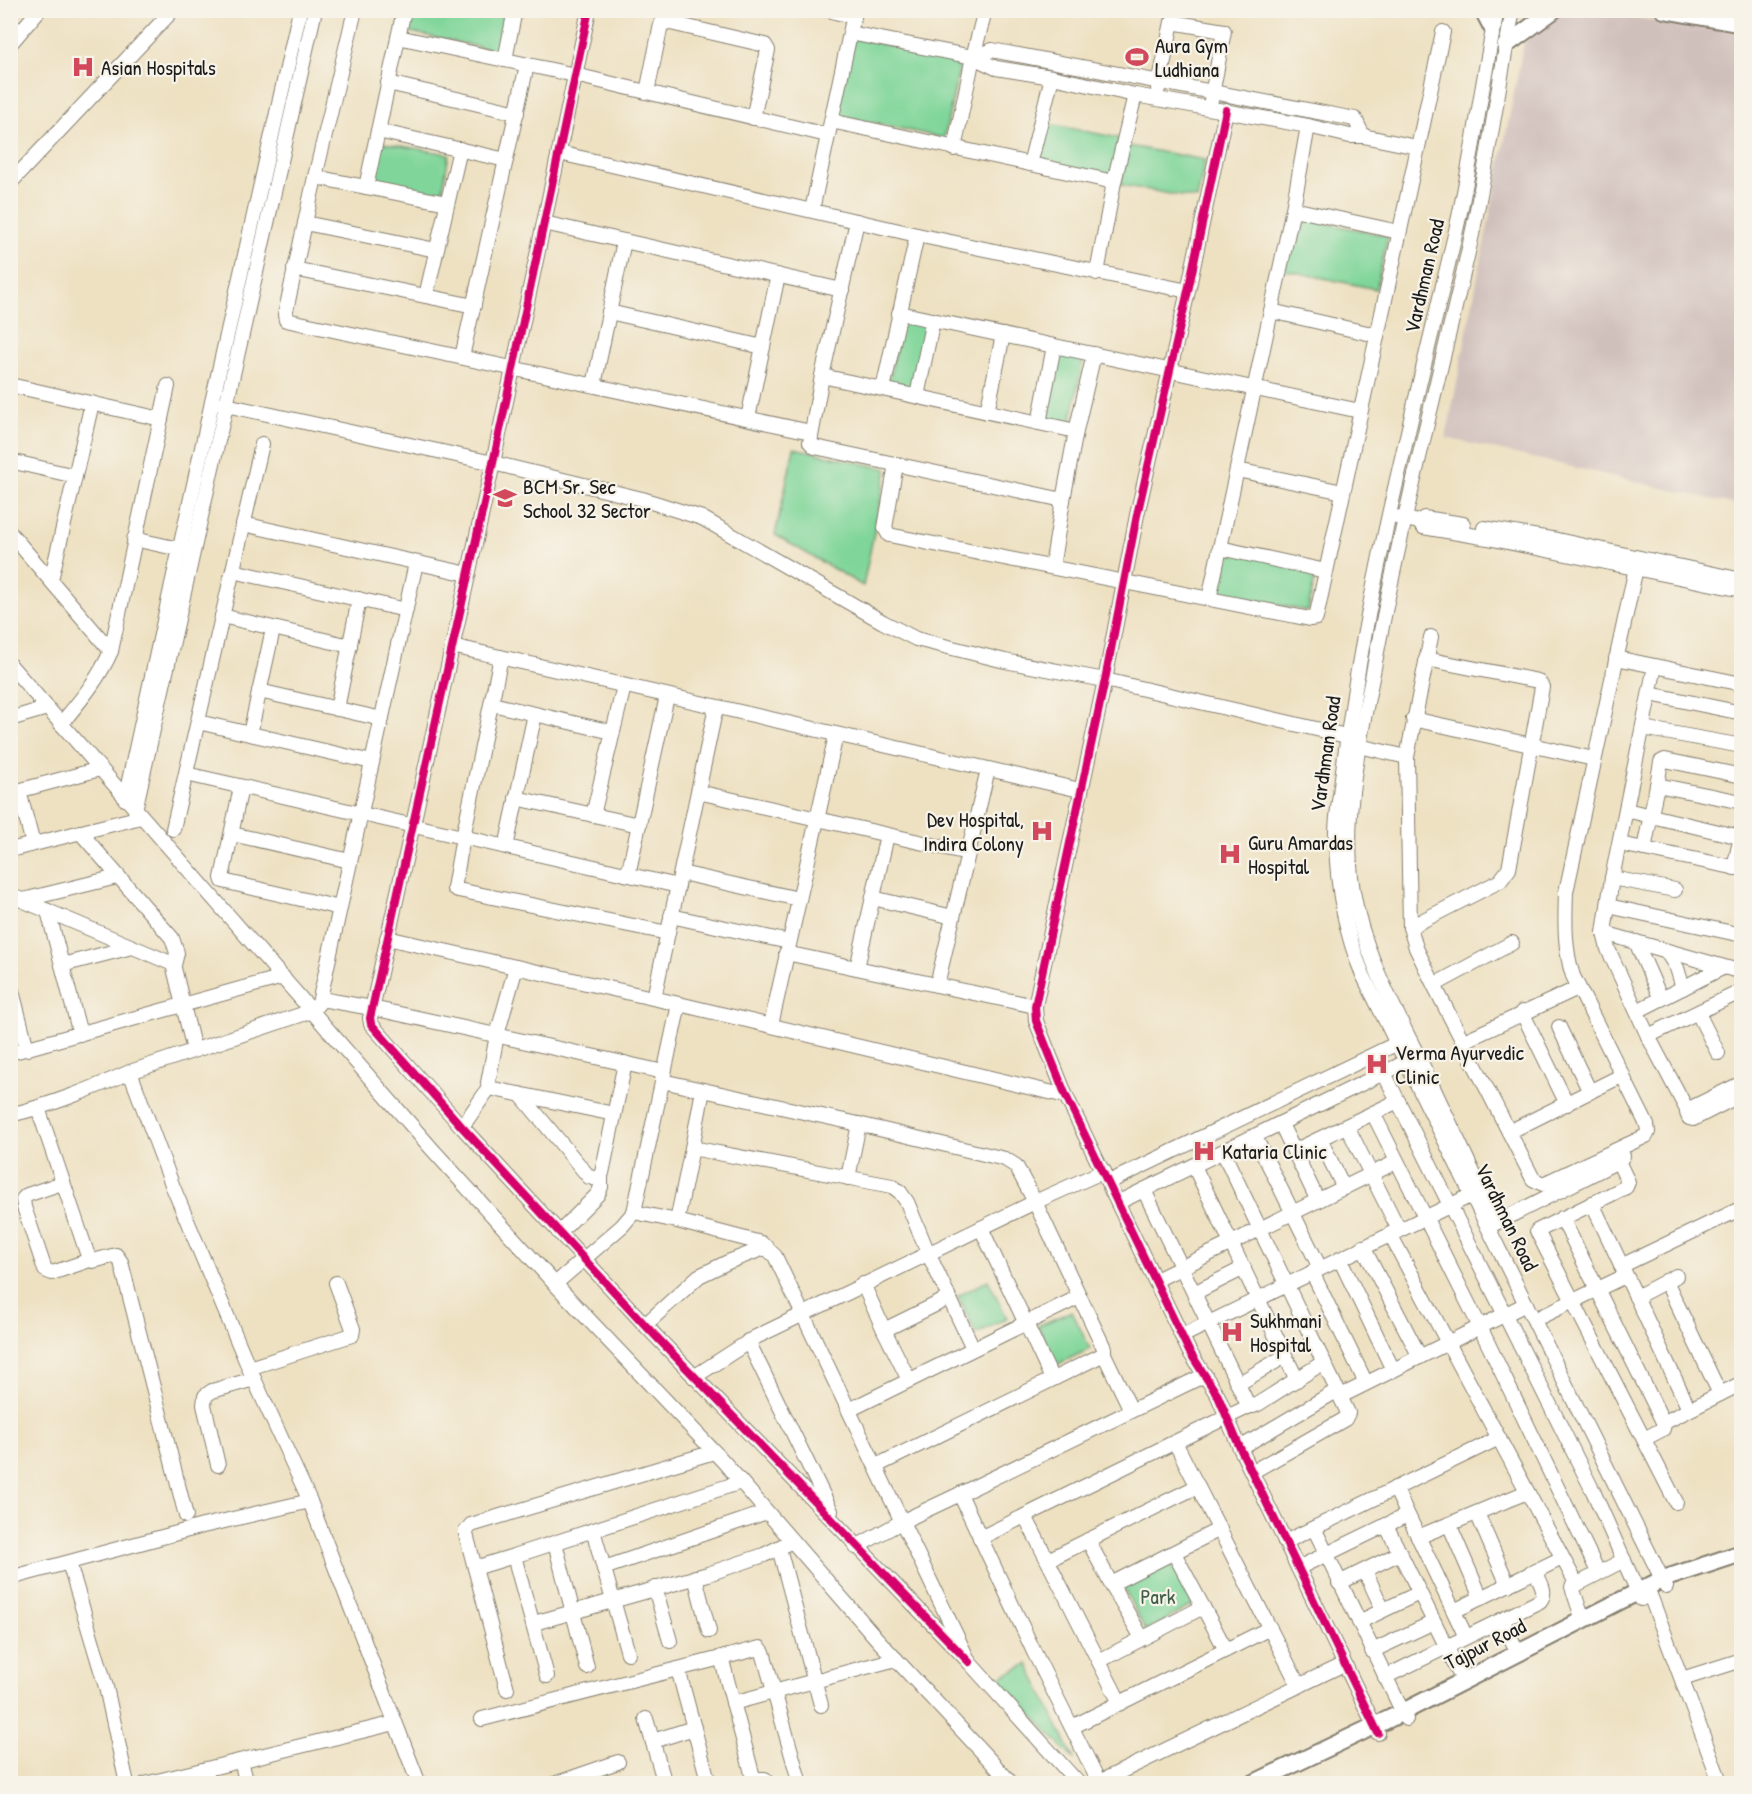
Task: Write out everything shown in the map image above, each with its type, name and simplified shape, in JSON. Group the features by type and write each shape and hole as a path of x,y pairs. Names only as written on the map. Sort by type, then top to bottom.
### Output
{"main road":[{"path":"1483,10 1493,29"},
{"path":"1506,45 1554,10"},
{"path":"1664,10 1742,24"},
{"name":"Tajpur Road","path":"1272,1784 1644,1593 1742,1553"},
{"name":"Tajpur Road","path":"1669,1581 1742,1561"},
{"name":"Tajpur Road","path":"1404,1715 1463,1680 1583,1620 1644,1593"},
{"name":"Tajpur Road","path":"1252,1784 1376,1729"}],"street":[{"path":"10,44 39,10"},
{"path":"10,183 173,10"},
{"path":"134,808 187,551 212,402 300,10"},
{"path":"187,551 226,405 315,10"},
{"path":"355,10 294,269 286,320 811,432"},
{"path":"366,187 404,10"},
{"path":"589,10 514,368 387,938 370,1018 371,1024 583,1259 694,1377 836,1521 856,1547 969,1662 1079,1784"},
{"path":"812,210 854,14 828,10"},
{"path":"954,149 972,57 985,10"},
{"name":"Vardhman Road","path":"1355,741 1363,637 1459,218 1497,10"},
{"name":"Vardhman Road","path":"1513,10 1467,258 1404,519 1336,837 1340,891 1344,917 1355,956 1403,1040 1477,1192 1527,1304 1669,1581"},
{"path":"505,60 510,12"},
{"path":"647,92 663,16 765,45 768,50 753,118"},
{"path":"1157,98 1172,22 1224,31 1209,107"},
{"path":"896,464 885,528 889,535 1316,618 1443,32"},
{"path":"850,33 972,57 996,68 1417,147"},
{"path":"398,37 575,75 753,118 954,149 1114,182"},
{"path":"972,57 992,50 1355,119 1363,136"},
{"path":"462,357 527,65"},
{"path":"1030,164 1052,77"},
{"path":"388,83 516,113"},
{"path":"1097,273 1114,182 1135,94"},
{"path":"1226,110 1080,790 1035,1006 1036,1021 1066,1096 1182,1336 1226,1417 1376,1729"},
{"path":"1209,599 1293,209 1308,126"},
{"path":"378,130 506,160"},
{"path":"426,296 460,150"},
{"path":"559,153 917,235 1188,291"},
{"path":"315,177 447,204"},
{"path":"1293,209 1398,232"},
{"path":"857,221 822,376 810,442 815,447 1064,500"},
{"path":"305,223 436,250"},
{"path":"544,223 842,290"},
{"path":"882,389 917,235"},
{"path":"594,385 624,241"},
{"path":"294,269 474,306"},
{"path":"748,418 778,275"},
{"path":"1271,311 1376,335"},
{"path":"609,312 763,347"},
{"path":"899,313 1360,411"},
{"path":"917,396 933,320"},
{"path":"987,412 1004,335"},
{"path":"1039,423 1054,346"},
{"path":"1052,567 1076,431 1094,354"},
{"path":"822,376 1076,431"},
{"path":"10,385 161,419"},
{"path":"61,724 93,685 111,651 168,386"},
{"path":"212,402 642,498 693,514 916,639 1005,661 1105,680 1355,741 1407,757"},
{"path":"51,580 92,403"},
{"path":"173,829 262,444"},
{"path":"10,460 75,476"},
{"path":"1237,470 1343,492"},
{"path":"1389,516 1419,522 1423,527 1488,538 1742,590"},
{"path":"1419,522 1421,519 1429,518 1557,540 1742,580"},
{"path":"243,524 468,574"},
{"path":"10,533 111,651"},
{"path":"134,539 187,551"},
{"path":"1220,548 1326,571"},
{"path":"10,1115 38,1108 130,1072 312,1011 321,999 416,563"},
{"path":"1431,637 1407,757 1410,927 1416,948 1434,985 1533,1179 1543,1184 1646,1136 1648,1129 1578,988 1568,960 1565,908 1566,892 1636,568"},
{"path":"232,571 406,610"},
{"path":"337,709 360,599"},
{"path":"222,616 350,646"},
{"path":"250,734 273,629"},
{"path":"453,646 1080,790"},
{"path":"501,657 454,888 668,933"},
{"path":"1616,658 1742,684"},
{"path":"1410,927 1500,881 1509,869 1541,697 1541,683 1426,659"},
{"path":"10,665 432,1149 555,1284 714,1452 896,1659 1012,1784"},
{"path":"1655,666 1612,878 1604,933 1608,949 1688,1116 1693,1119 1742,1094"},
{"path":"593,815 624,686"},
{"path":"259,691 382,719"},
{"path":"1650,694 1742,713"},
{"path":"628,874 667,696"},
{"path":"492,704 612,732"},
{"path":"654,998 716,707"},
{"path":"10,719 47,708"},
{"path":"506,847 535,714"},
{"path":"1413,719 1594,759"},
{"path":"198,722 372,762"},
{"path":"1643,728 1742,746"},
{"path":"771,1025 836,735"},
{"path":"1644,849 1661,762 1665,760 1742,776"},
{"path":"33,844 13,792 100,769"},
{"path":"937,986 987,769"},
{"path":"186,774 628,874 679,879 799,899"},
{"path":"1657,785 1742,802"},
{"path":"241,787 223,881 340,909"},
{"path":"698,792 968,853"},
{"path":"516,798 639,825"},
{"path":"10,850 80,832 134,808"},
{"path":"1620,844 1738,869 1741,834 1626,810"},
{"path":"80,832 172,938 177,953 174,965 194,1050"},
{"path":"232,834 350,861"},
{"path":"857,968 887,835"},
{"path":"17,898 117,877"},
{"path":"1612,878 1675,890"},
{"path":"17,898 174,965"},
{"path":"873,898 953,918"},
{"path":"1608,906 1742,935"},
{"path":"48,911 80,1034"},
{"path":"671,916 857,968 1035,1006"},
{"path":"1604,933 1742,972"},
{"path":"387,938 771,1025 1066,1096"},
{"path":"1636,942 1661,999"},
{"path":"1434,985 1512,943"},
{"path":"62,965 132,947"},
{"path":"1666,951 1677,968 1683,988"},
{"path":"462,1127 489,1088 497,1035 516,967"},
{"path":"1637,1011 1722,968"},
{"path":"10,1053 283,977"},
{"path":"10,983 27,1049"},
{"path":"1464,1041 1522,1012 1578,988"},
{"path":"1648,1036 1742,992"},
{"path":"321,999 625,1063 703,1090 859,1124 1010,1161 1017,1166 1035,1202 1131,1410"},
{"path":"555,1284 622,1226 634,1212 679,1004"},
{"path":"1522,1012 1567,1104"},
{"path":"1698,1013 1718,1053"},
{"path":"1559,1027 1590,1092"},
{"path":"694,1377 748,1341 1035,1202 1106,1176 1403,1040"},
{"name":"Vardhman Road","path":"1403,1040 1406,1062 1496,1223 1669,1581"},
{"path":"1119,1202 1406,1062"},
{"path":"559,1233 598,1194 601,1187 601,1176 625,1063"},
{"path":"130,1072 173,1187 252,1373 310,1501 419,1784"},
{"path":"1384,1073 1593,1491 1624,1560 1644,1593 1682,1679 1721,1784"},
{"path":"1509,1132 1623,1075"},
{"path":"1687,1110 1742,1083"},
{"path":"489,1088 614,1114"},
{"path":"677,1221 703,1090"},
{"path":"520,1094 589,1177 597,1179 601,1176"},
{"path":"1294,1151 1398,1101"},
{"path":"38,1108 90,1260"},
{"path":"1372,1113 1480,1327 1598,1572"},
{"path":"848,1178 859,1124"},
{"path":"1281,1124 1318,1201"},
{"path":"1347,1126 1447,1344 1576,1583"},
{"path":"1255,1137 1293,1213 1366,1383"},
{"path":"1320,1139 1344,1188"},
{"path":"1496,1223 1618,1161 1632,1142"},
{"path":"692,1148 887,1184 900,1192 907,1202 928,1253 973,1348"},
{"path":"1223,1152 1347,1409 1345,1419 1252,1472"},
{"path":"1537,1231 1628,1186 1618,1161"},
{"path":"1156,1280 1396,1162"},
{"path":"1194,1166 1297,1380"},
{"path":"62,1183 27,1195 23,1199 45,1270 52,1273 90,1260 116,1255 121,1262 186,1516"},
{"path":"1144,1190 1250,1406"},
{"path":"1182,1336 1477,1192"},
{"path":"1592,1203 1689,1409"},
{"path":"1542,1316 1597,1289 1623,1271 1742,1208"},
{"path":"1526,1209 1676,1502"},
{"path":"634,1212 761,1243 776,1256 969,1662"},
{"path":"1562,1218 1663,1423 1664,1429 1644,1438"},
{"path":"981,1228 1052,1379"},
{"path":"645,1325 699,1276 767,1247"},
{"path":"1363,1247 1420,1357"},
{"path":"1340,1259 1393,1370"},
{"path":"1194,1293 1244,1268"},
{"path":"1635,1297 1671,1279 1720,1394"},
{"path":"218,1465 204,1404 206,1396 252,1373 352,1335 353,1329 336,1282"},
{"path":"863,1284 909,1380"},
{"path":"884,1330 949,1298"},
{"path":"849,1410 1079,1298"},
{"path":"1240,1448 1339,1393 1366,1383 1527,1304"},
{"path":"748,1341 836,1521"},
{"path":"876,1466 1104,1354"},
{"path":"1238,1384 1285,1356"},
{"path":"980,1538 1226,1417 1258,1404 1324,1362"},
{"path":"856,1547 903,1521 1205,1375"},
{"path":"1663,1423 1742,1383"},
{"path":"1285,1542 1498,1438"},
{"path":"1175,1442 1299,1686"},
{"path":"507,1689 466,1531 471,1526 714,1452"},
{"path":"475,1568 741,1482"},
{"path":"1047,1560 1198,1486"},
{"path":"1395,1488 1466,1637"},
{"path":"1418,1537 1527,1492"},
{"path":"960,1494 1097,1783 1344,1664"},
{"path":"10,1578 203,1526 310,1501"},
{"path":"604,1568 767,1512"},
{"path":"1477,1513 1508,1585"},
{"path":"1298,1568 1407,1515"},
{"path":"1025,1516 1120,1703"},
{"path":"1449,1524 1481,1598"},
{"path":"1386,1525 1463,1680"},
{"path":"1314,1528 1404,1715"},
{"path":"593,1530 628,1653"},
{"path":"1111,1584 1220,1530"},
{"path":"1088,1540 1142,1638"},
{"path":"534,1623 757,1558 792,1541"},
{"path":"555,1543 587,1666"},
{"path":"779,1548 821,1705"},
{"path":"1174,1553 1226,1650"},
{"path":"1339,1583 1400,1553"},
{"path":"514,1556 547,1676"},
{"path":"1454,1611 1562,1558"},
{"path":"1583,1620 1572,1587 1624,1560"},
{"path":"69,1563 106,1687 127,1784"},
{"path":"1365,1570 1383,1610"},
{"path":"1385,1677 1542,1599 1543,1590 1535,1572"},
{"path":"695,1577 709,1631"},
{"path":"655,1588 670,1641"},
{"path":"1359,1622 1419,1593"},
{"path":"1099,1661 1203,1607"},
{"path":"1502,1620 1518,1653"},
{"path":"1372,1651 1434,1622"},
{"path":"1072,1727 1270,1629"},
{"path":"482,1719 760,1648 775,1691 800,1784"},
{"path":"721,1657 753,1777 765,1779 769,1784"},
{"path":"733,1703 896,1659"},
{"path":"1682,1679 1742,1660"},
{"path":"678,1669 709,1784"},
{"path":"646,1719 665,1784"},
{"path":"153,1783 199,1775 241,1761 395,1723"},
{"path":"653,1741 694,1728"},
{"path":"241,1761 247,1784"},
{"path":"554,1784 618,1762"},
{"path":"199,1775 208,1784"}],"shaded area":[{"path":"1530,11 1585,11 1741,32 1741,506 1446,438"}],"green space":[{"path":"409,11 475,11 507,17 499,51 405,31"},
{"path":"854,38 961,61 944,138 837,115"},
{"path":"1044,123 1119,138 1112,177 1036,162"},
{"path":"378,142 449,154 442,194 371,182"},
{"path":"1129,146 1205,160 1197,199 1121,185"},
{"path":"1292,216 1388,236 1376,289 1280,269"},
{"path":"902,318 928,323 914,391 888,386"},
{"path":"1058,351 1084,356 1070,426 1043,421"},
{"path":"794,448 887,469 863,586 775,535"},
{"path":"1223,549 1317,568 1308,611 1214,592"},
{"path":"988,1280 1007,1318 976,1334 958,1296"},
{"path":"1072,1311 1090,1349 1056,1365 1038,1326"},
{"name":"Park","path":"1170,1562 1193,1605 1146,1631 1123,1587"},
{"path":"1028,1664 1075,1761 998,1678"}],"cycle path":[{"path":"589,10 493,463 370,1018 371,1024 462,1127 645,1325 969,1662"},
{"path":"1226,110 1137,515 1105,680 1035,1006 1036,1021 1066,1096 1189,1351 1218,1396 1240,1448 1378,1733"}],"place":[{"name":"Aura Gym Ludhiana","path":"1137,57"},
{"name":"Asian Hospitals","path":"83,67"},
{"name":"BCM Sr. Sec School 32 Sector","path":"505,498"},
{"name":"Dev Hospital, Indira Colony","path":"1042,831"},
{"name":"Guru Amardas Hospital","path":"1230,854"},
{"name":"Verma Ayurvedic Clinic","path":"1377,1064"},
{"name":"Kataria Clinic","path":"1204,1151"},
{"name":"Sukhmani Hospital","path":"1232,1332"}]}
